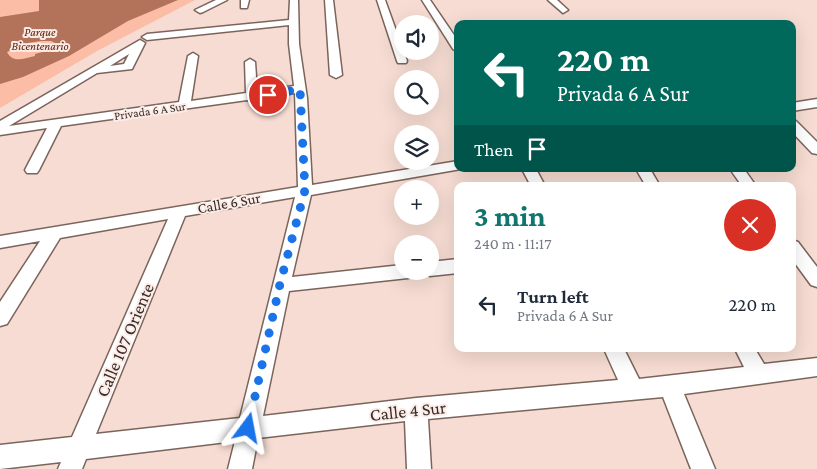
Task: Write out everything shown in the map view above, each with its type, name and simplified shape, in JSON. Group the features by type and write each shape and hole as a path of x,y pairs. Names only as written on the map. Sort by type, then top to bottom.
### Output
{"street":[{"path":"200,10 222,0"},
{"path":"240,469 280,284 305,190 300,89 294,44 294,0"},
{"path":"335,0 329,0 336,75"},
{"path":"382,0 394,36"},
{"path":"426,0 454,43"},
{"path":"552,0 563,10"},
{"path":"147,37 295,22"},
{"path":"184,106 193,56"},
{"path":"250,62 252,98"},
{"path":"0,126 95,70"},
{"name":"Privada 6 A Sur","path":"0,132 252,98 300,89"},
{"path":"796,106 817,103"},
{"path":"32,170 56,124"},
{"path":"796,128 817,150"},
{"name":"Calle 6 Sur","path":"0,242 454,166"},
{"path":"738,172 746,182"},
{"name":"Calle 107 Oriente","path":"70,469 180,212"},
{"path":"0,318 55,232"},
{"path":"796,251 817,280"},
{"path":"439,268 454,266"},
{"path":"280,284 394,272"},
{"path":"615,352 633,389"},
{"path":"747,352 758,373"},
{"name":"Calle 4 Sur","path":"0,457 416,409 670,386 758,373 817,367"},
{"path":"670,386 703,469"},
{"path":"416,409 419,469"}],"green space":[{"name":"Parque Bicentenario","path":"0,0 195,0 97,51 0,108"}],"shaded area":[{"name":"Parque Bicentenario","path":"39,0 178,0 128,21 69,56 23,77 0,84 0,17 39,11","holes":["51,41 55,43 50,50 35,54 35,56 16,59 12,58 7,52 28,43"]}],"route":[{"path":"248,428 280,284 305,190 300,89 268,95"}]}
